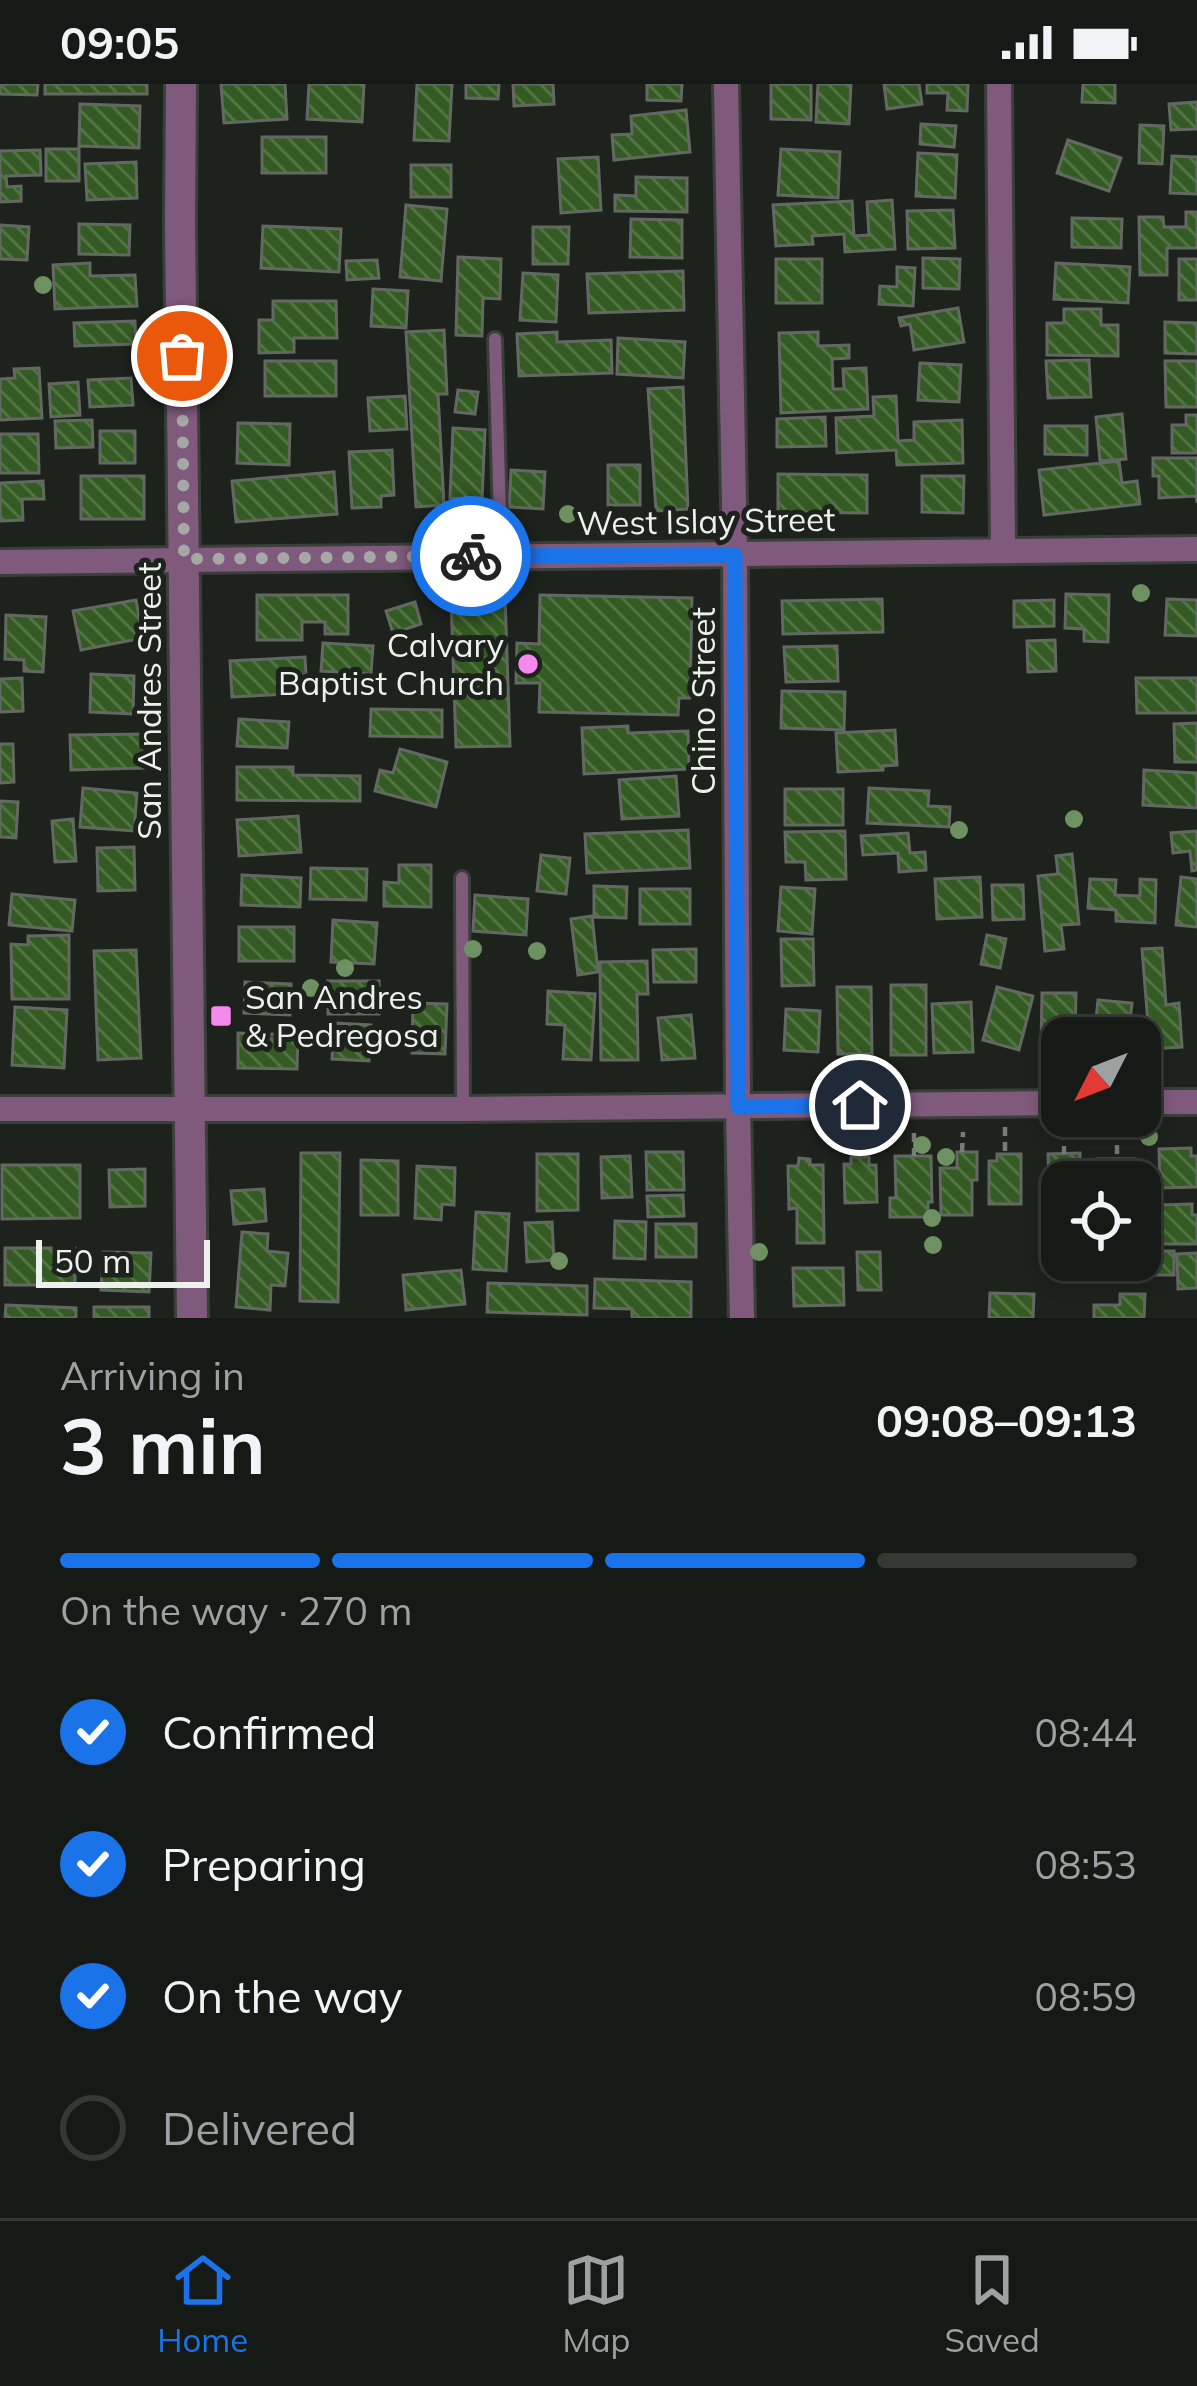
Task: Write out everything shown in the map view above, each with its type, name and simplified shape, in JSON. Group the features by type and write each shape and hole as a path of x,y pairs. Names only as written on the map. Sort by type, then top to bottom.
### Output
{"street":[{"name":"San Andres Street","path":"182,84 192,1318"},
{"name":"Chino Street","path":"726,84 742,1318"},
{"path":"999,84 1004,551"},
{"name":"West Islay Street","path":"0,562 1197,549"},
{"path":"1161,1102 1197,1102"},
{"path":"0,1109 1041,1103"}],"lane":[{"path":"495,339 501,556"},
{"path":"462,878 464,1109"}],"path":[{"path":"1005,1122 1005,1154"},
{"path":"860,1124 860,1157"},
{"path":"914,1132 914,1156"},
{"path":"962,1153 963,1132"},
{"path":"1064,1137 1064,1154"},
{"path":"1117,1137 1117,1159"}],"building":[{"path":"0,84 38,84 37,95 0,94"},
{"path":"45,84 147,84 147,94 45,94"},
{"path":"221,84 285,84 287,119 224,123"},
{"path":"309,84 364,84 362,122 307,119"},
{"path":"417,84 452,84 449,141 414,140"},
{"path":"466,84 499,84 498,99 466,98"},
{"path":"513,84 553,84 554,104 514,106"},
{"path":"647,84 682,84 681,101 647,100"},
{"path":"771,84 811,84 811,120 771,119"},
{"path":"818,84 851,84 849,124 816,122"},
{"path":"884,84 919,84 922,104 887,109"},
{"path":"927,84 968,84 967,111 947,110 948,93 927,93"},
{"path":"1083,84 1115,84 1115,103 1082,102"},
{"path":"1197,102 1197,129 1171,130 1169,104"},
{"path":"80,104 140,106 139,148 79,146"},
{"path":"686,110 690,152 614,160 612,135 632,134 631,116"},
{"path":"921,124 956,126 954,147 920,144"},
{"path":"1140,125 1164,126 1162,164 1139,163"},
{"path":"262,137 326,137 326,173 262,173"},
{"path":"1068,140 1121,158 1109,191 1057,173"},
{"path":"46,149 79,149 79,181 46,181"},
{"path":"781,149 840,152 838,198 778,195"},
{"path":"40,150 41,175 6,176 7,187 21,186 21,201 0,202 0,151"},
{"path":"918,153 957,155 955,198 916,196"},
{"path":"1172,156 1197,157 1197,194 1170,193"},
{"path":"598,157 601,210 561,213 558,159"},
{"path":"136,162 137,198 87,200 85,164"},
{"path":"411,165 451,165 451,197 411,197"},
{"path":"636,177 687,178 687,212 615,211 615,195 636,196"},
{"path":"892,200 895,249 845,252 844,234 812,236 813,244 776,246 773,205 852,201 854,236 869,235 867,202"},
{"path":"406,205 447,209 441,281 400,277"},
{"path":"953,210 955,248 908,249 907,211"},
{"path":"1186,212 1197,212 1197,248 1167,248 1167,275 1140,275 1139,217 1163,217 1164,227 1186,227"},
{"path":"1072,218 1122,219 1121,248 1072,247"},
{"path":"631,219 682,220 682,258 630,257"},
{"path":"79,224 130,225 129,255 79,254"},
{"path":"0,225 29,227 27,260 0,259"},
{"path":"263,226 341,229 339,272 261,268"},
{"path":"533,227 569,227 568,264 533,264"},
{"path":"458,257 501,259 500,299 483,298 482,336 456,335"},
{"path":"923,258 960,259 959,289 923,288"},
{"path":"776,259 822,259 822,303 776,303"},
{"path":"1179,259 1197,259 1197,300 1179,300"},
{"path":"377,260 379,278 347,280 346,261"},
{"path":"90,263 90,276 135,275 137,306 55,309 53,265"},
{"path":"1056,263 1130,267 1128,303 1054,299"},
{"path":"897,267 915,268 913,306 879,304 880,286 897,287"},
{"path":"683,271 684,310 589,313 587,274"},
{"path":"523,273 558,275 556,322 520,320"},
{"path":"373,289 408,291 406,328 371,326"},
{"path":"273,301 336,301 337,338 294,338 294,352 259,353 259,320 273,320"},
{"path":"958,308 964,342 914,350 910,324 901,326 899,318"},
{"path":"1064,309 1101,309 1101,325 1118,325 1118,356 1047,355 1047,323 1064,323"},
{"path":"135,321 136,344 75,346 74,323"},
{"path":"1165,322 1197,323 1197,354 1165,353"},
{"path":"444,330 447,394 438,394 444,505 416,507 406,332"},
{"path":"557,332 557,342 611,340 612,373 519,376 517,334"},
{"path":"818,332 818,346 849,345 849,358 832,359 833,389 844,389 843,369 866,368 868,409 781,413 779,333"},
{"path":"618,338 685,342 683,378 617,374"},
{"path":"1089,360 1091,397 1048,398 1046,361"},
{"path":"265,361 336,361 336,396 265,396"},
{"path":"1165,361 1197,361 1197,407 1166,407"},
{"path":"920,363 961,365 959,402 918,400"},
{"path":"39,368 42,418 0,420 0,379 15,378 14,369"},
{"path":"131,378 133,405 90,407 88,380"},
{"path":"78,382 80,415 51,417 49,384"},
{"path":"683,387 688,509 656,511 648,389"},
{"path":"458,390 478,392 475,414 455,412"},
{"path":"405,396 407,429 370,431 368,398"},
{"path":"896,396 898,441 914,440 914,422 962,420 963,463 897,465 896,450 837,453 836,418 874,416 873,397"},
{"path":"1122,414 1126,459 1100,461 1096,417"},
{"path":"1186,415 1197,415 1197,453 1172,453 1172,425 1186,425"},
{"path":"825,417 826,446 777,447 777,419"},
{"path":"92,420 93,447 56,448 55,421"},
{"path":"238,423 290,424 289,465 237,463"},
{"path":"1045,426 1087,426 1087,455 1045,454"},
{"path":"453,428 485,430 482,500 450,498"},
{"path":"100,431 135,431 135,463 100,463"},
{"path":"0,434 38,434 39,473 0,473"},
{"path":"392,450 394,495 381,496 381,507 352,508 349,452"},
{"path":"1153,458 1197,458 1197,503 1196,496 1159,498"},
{"path":"1119,461 1122,483 1137,481 1140,504 1044,515 1039,470"},
{"path":"608,465 640,465 640,505 608,505"},
{"path":"511,470 545,472 543,509 509,507"},
{"path":"334,472 337,514 236,522 232,481"},
{"path":"778,474 867,475 867,513 778,512"},
{"path":"81,476 144,476 144,519 81,519"},
{"path":"922,476 964,476 963,513 922,512"},
{"path":"43,481 44,499 22,499 23,520 0,521 0,483"},
{"path":"1066,594 1109,595 1108,642 1084,641 1084,629 1065,628"},
{"path":"257,595 348,595 348,634 325,634 325,622 302,622 302,640 257,640"},
{"path":"505,595 510,746 456,747 451,597"},
{"path":"540,595 692,598 690,698 679,698 678,715 539,712 540,683 516,683 517,643 539,644"},
{"path":"882,599 883,632 783,634 782,601"},
{"path":"1167,599 1197,600 1197,636 1165,635"},
{"path":"136,600 143,638 81,650 73,611"},
{"path":"1054,600 1054,626 1014,627 1014,601"},
{"path":"415,602 421,624 393,633 386,611"},
{"path":"6,615 46,617 43,672 24,671 24,660 5,659"},
{"path":"1055,640 1056,671 1028,672 1027,641"},
{"path":"323,643 373,646 371,674 321,671"},
{"path":"837,646 838,681 786,682 784,647"},
{"path":"305,657 307,693 232,697 230,661"},
{"path":"91,674 134,676 133,714 90,712"},
{"path":"22,678 23,711 0,712 0,679"},
{"path":"1136,678 1197,678 1197,713 1137,713"},
{"path":"782,691 845,692 844,730 781,728"},
{"path":"371,709 442,710 442,737 370,736"},
{"path":"239,719 289,722 287,748 237,746"},
{"path":"1197,723 1197,762 1175,762 1174,724"},
{"path":"628,726 628,733 688,731 689,769 584,774 582,728"},
{"path":"895,730 897,765 838,772 836,733"},
{"path":"144,734 145,768 71,770 70,735"},
{"path":"0,744 13,744 14,782 0,783"},
{"path":"400,749 447,762 436,807 375,791 380,770 393,773"},
{"path":"237,767 293,767 293,775 360,776 360,801 237,800"},
{"path":"1144,770 1197,773 1197,808 1143,805"},
{"path":"676,776 679,816 622,819 619,780"},
{"path":"83,788 137,793 134,831 80,827"},
{"path":"869,788 929,791 928,806 950,807 949,827 867,823"},
{"path":"785,789 843,789 843,825 785,825"},
{"path":"0,801 18,802 16,838 0,837"},
{"path":"298,816 301,852 239,856 237,820"},
{"path":"73,819 76,861 55,862 52,821"},
{"path":"688,830 690,868 587,873 585,834"},
{"path":"845,831 846,879 806,880 805,862 786,862 785,832"},
{"path":"1197,831 1197,870 1192,871 1190,851 1173,853 1171,833"},
{"path":"908,833 910,853 925,852 926,870 899,872 898,853 863,855 861,836"},
{"path":"134,847 135,890 98,891 97,848"},
{"path":"1072,854 1079,924 1061,925 1064,949 1045,951 1038,876 1058,874 1056,856"},
{"path":"541,855 570,858 566,894 537,891"},
{"path":"399,865 431,865 431,907 384,906 384,882 399,883"},
{"path":"311,868 367,869 366,900 310,899"},
{"path":"242,875 301,878 300,907 241,905"},
{"path":"980,877 982,917 937,919 935,879"},
{"path":"1181,877 1197,879 1197,927 1176,925"},
{"path":"1090,879 1116,880 1115,895 1140,896 1140,879 1156,880 1155,923 1116,921 1116,910 1088,908"},
{"path":"992,885 1023,885 1024,919 993,920"},
{"path":"594,886 627,887 626,918 594,917"},
{"path":"781,887 815,889 812,934 778,931"},
{"path":"640,889 690,889 690,924 640,924"},
{"path":"12,894 75,900 72,931 9,925"},
{"path":"475,895 528,899 526,935 473,931"},
{"path":"592,916 598,972 578,975 571,919"},
{"path":"333,920 377,923 374,964 331,962"},
{"path":"239,927 294,927 294,961 239,961"},
{"path":"69,935 69,999 12,999 11,944 28,945 28,936"},
{"path":"987,935 1006,939 1000,968 981,964"},
{"path":"781,939 813,939 814,985 782,986"},
{"path":"1162,948 1166,1005 1179,1003 1182,1047 1161,1048 1161,1017 1147,1017 1142,949"},
{"path":"696,949 696,982 654,982 653,950"},
{"path":"136,950 141,1058 98,1060 94,951"},
{"path":"647,961 648,994 637,994 638,1060 601,1060 600,962"},
{"path":"328,981 379,981 379,1014 328,1014"},
{"path":"245,982 291,984 290,1015 244,1013"},
{"path":"891,985 926,985 926,1055 891,1055"},
{"path":"837,987 871,987 872,1054 838,1054"},
{"path":"997,987 1033,996 1019,1050 983,1040"},
{"path":"548,991 595,994 591,1060 563,1059 565,1025 547,1024"},
{"path":"1042,993 1076,993 1075,1017 1042,1017"},
{"path":"1098,1000 1132,1003 1130,1017 1096,1017"},
{"path":"971,1002 973,1052 934,1053 932,1004"},
{"path":"413,1003 447,1004 445,1054 412,1053"},
{"path":"15,1007 67,1010 64,1068 12,1065"},
{"path":"786,1009 820,1011 818,1052 784,1050"},
{"path":"691,1015 695,1058 662,1060 658,1018"},
{"path":"334,1023 371,1025 369,1061 332,1059"},
{"path":"238,1033 298,1035 297,1069 238,1068"},
{"path":"1191,1148 1191,1156 1197,1156 1197,1187 1161,1188 1159,1149"},
{"path":"646,1152 683,1152 684,1190 647,1190"},
{"path":"957,1152 977,1152 972,1215 941,1215 940,1168 957,1168"},
{"path":"301,1153 340,1153 338,1302 300,1301"},
{"path":"1080,1153 1080,1161 1048,1161 1048,1154"},
{"path":"537,1154 578,1154 578,1210 537,1211"},
{"path":"997,1154 1021,1154 1021,1204 989,1204 989,1161 997,1161"},
{"path":"630,1156 632,1197 602,1198 601,1157"},
{"path":"895,1156 931,1156 928,1217 890,1217 890,1198 896,1198"},
{"path":"851,1157 869,1157 869,1165 876,1165 877,1202 845,1203 844,1164 851,1164"},
{"path":"799,1158 810,1159 810,1165 823,1165 824,1243 797,1243 797,1208 789,1209 788,1166 798,1166"},
{"path":"361,1160 398,1161 398,1215 361,1215"},
{"path":"2,1165 80,1165 80,1218 2,1219"},
{"path":"417,1166 455,1168 454,1205 442,1204 441,1220 415,1218"},
{"path":"145,1169 145,1206 110,1207 109,1170"},
{"path":"264,1189 266,1221 234,1224 231,1191"},
{"path":"683,1195 684,1216 648,1217 647,1196"},
{"path":"1192,1204 1197,1244 1161,1244 1161,1205"},
{"path":"476,1212 509,1214 506,1271 473,1269"},
{"path":"615,1221 646,1222 645,1259 614,1258"},
{"path":"552,1222 554,1260 527,1262 525,1223"},
{"path":"656,1224 696,1224 696,1257 656,1257"},
{"path":"242,1232 268,1234 267,1251 288,1253 285,1286 271,1285 270,1310 236,1307"},
{"path":"5,1248 75,1248 75,1285 5,1285"},
{"path":"1161,1251 1174,1251 1174,1275 1161,1275"},
{"path":"103,1252 151,1253 149,1292 101,1290"},
{"path":"857,1252 880,1252 881,1290 858,1290"},
{"path":"1197,1253 1197,1288 1178,1289 1177,1254"},
{"path":"793,1268 843,1268 844,1305 794,1306"},
{"path":"461,1270 465,1304 406,1310 403,1275"},
{"path":"595,1279 691,1282 691,1318 632,1318 632,1309 594,1308"},
{"path":"488,1283 587,1286 587,1315 487,1312"},
{"path":"990,1293 1034,1294 1033,1318 989,1318"},
{"path":"1120,1294 1145,1294 1144,1318 1094,1318 1094,1305 1120,1305"},
{"path":"6,1305 76,1308 76,1318 5,1318"},
{"path":"94,1307 149,1307 149,1318 94,1318"}],"way so far":[{"path":"182,356 184,559 471,556"}],"place":[{"name":"Calvary Baptist Church","path":"528,664"},
{"name":"San Andres & Pedregosa","path":"221,1016"}],"route":[{"path":"471,556 735,555 738,1107 860,1105"}]}
